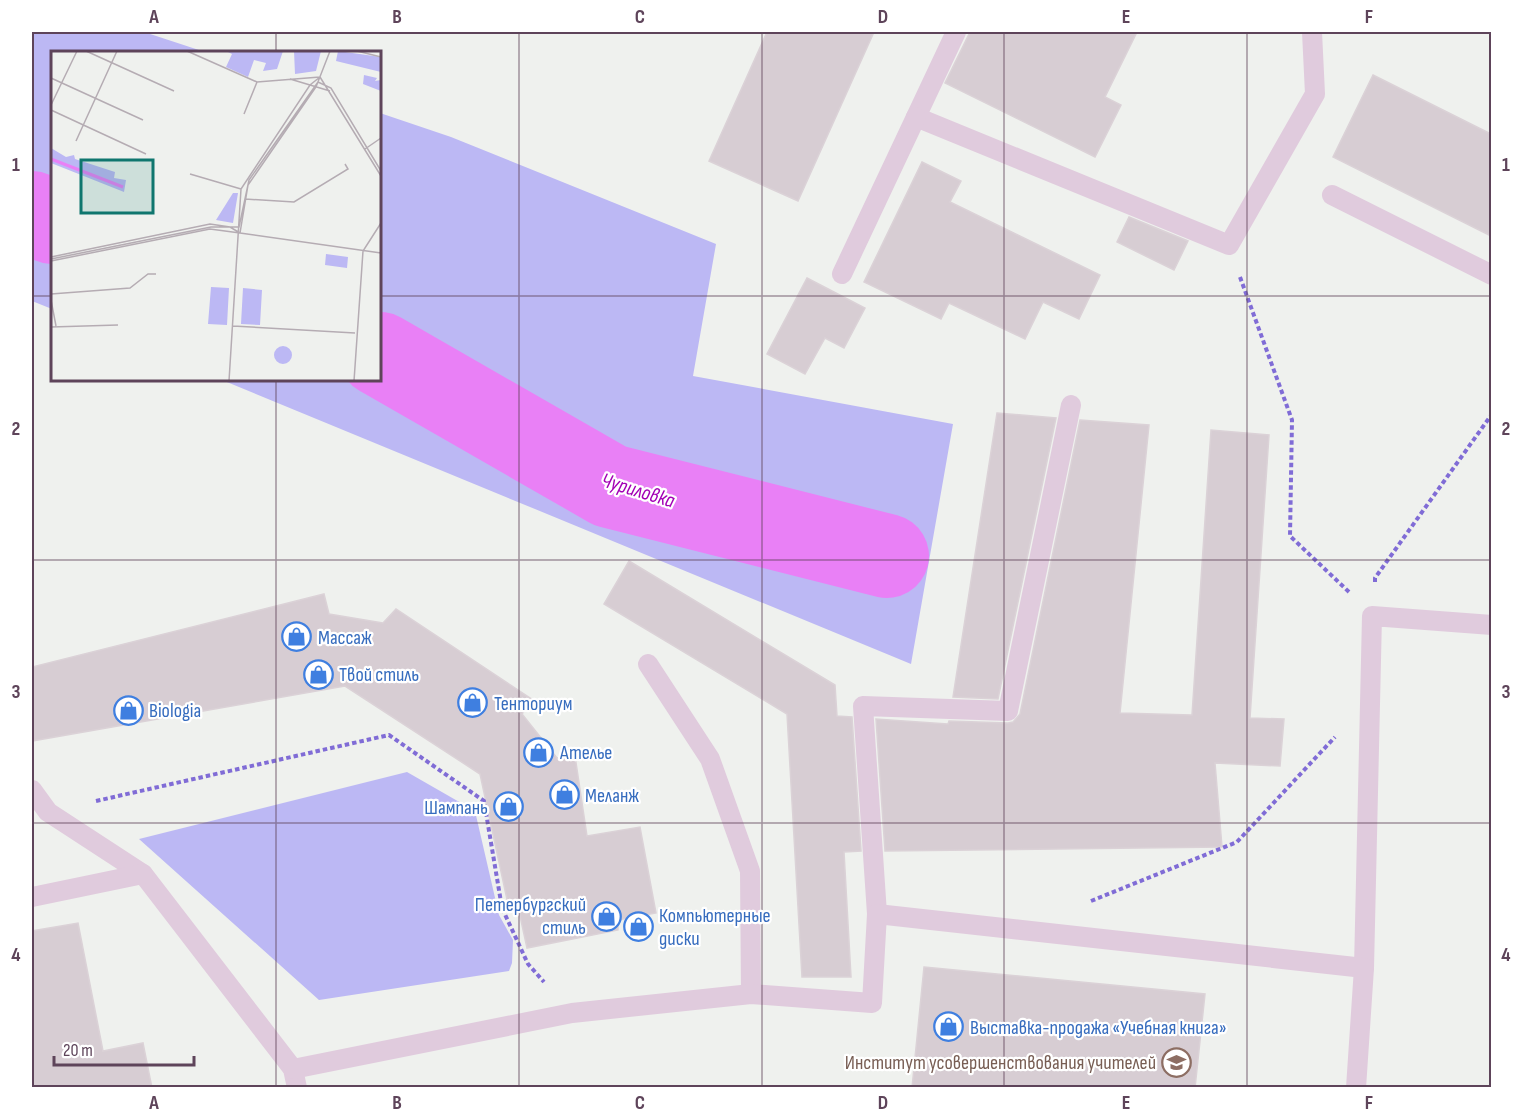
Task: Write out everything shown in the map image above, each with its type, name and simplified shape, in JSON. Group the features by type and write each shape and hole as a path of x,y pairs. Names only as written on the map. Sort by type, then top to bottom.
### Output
{"lane":[{"path":"842,274 956,32"},
{"path":"916,117 1229,245 1315,94 1312,32"},
{"path":"1332,195 1491,275"},
{"path":"32,790 48,812 143,874 295,1078 572,1013 751,994 872,1003 877,914 863,706 1008,711 1071,405"},
{"path":"1356,1088 1364,968 1372,616 1491,625"},
{"path":"648,664 710,759 750,871 751,994"},
{"path":"32,897 143,874"},
{"path":"877,914 1364,968"}],"path":[{"path":"1229,245 1292,420 1290,536 1372,616"},
{"path":"1372,616 1375,578 1491,414"},
{"path":"1085,904 1237,842 1337,734"},
{"path":"48,812 388,735 484,801 502,908 528,964 572,1013"}],"shaded area":[{"path":"32,32 144,32 202,51 51,51 51,309 32,301"},
{"path":"381,113 451,137 716,244 693,376 953,424 911,664 224,381 381,381"},
{"path":"407,772 475,811 499,915 513,940 512,963 509,971 319,1000 139,839"}],"building":[{"path":"767,32 874,32 798,201 709,161"},
{"path":"970,32 1137,32 1105,97 1121,105 1095,157 945,83"},
{"path":"1373,75 1491,134 1491,236 1333,157"},
{"path":"922,162 961,181 950,202 1100,275 1079,319 1043,302 1025,339 949,303 941,319 864,282"},
{"path":"1129,217 1188,241 1174,270 1117,242"},
{"path":"807,278 865,308 844,348 825,338 805,374 767,354"},
{"path":"997,413 1056,418 998,699 953,697"},
{"path":"1080,420 1149,425 1120,713 1192,715 1211,430 1269,435 1250,718 1284,719 1280,766 1215,763 1222,847 885,851 876,719 948,724 949,721 1008,723 1013,722 1020,714"},
{"path":"629,561 835,685 837,716 852,717 861,851 844,852 851,977 802,977 787,714 604,604"},
{"path":"324,594 329,614 383,623 396,609 533,700 522,714 557,758 575,756 587,836 640,827 656,913 618,920 618,930 527,948 517,902 508,904 480,774 345,686 32,741 32,667"},
{"path":"78,923 103,1051 143,1043 152,1088 32,1088 32,931"},
{"path":"924,967 1205,994 1195,1088 912,1088"}],"waterway":[{"name":"Чуриловка","path":"32,213 51,222"},
{"name":"Чуриловка","path":"381,355 610,486 887,556"}],"place":[{"name":"Массаж","path":"297,637"},
{"name":"Твой стиль","path":"318,674"},
{"name":"Тенториум","path":"473,703"},
{"name":"Biologia","path":"128,710"},
{"name":"Ателье","path":"539,752"},
{"name":"Меланж","path":"564,795"},
{"name":"Шампань","path":"509,807"},
{"name":"Петербургский стиль","path":"607,916"},
{"name":"Компьютерные диски","path":"638,926"},
{"name":"Выставка-продажа «Учебная книга»","path":"949,1027"},
{"name":"Институт усовершенствования учителей","path":"1177,1062"}]}
